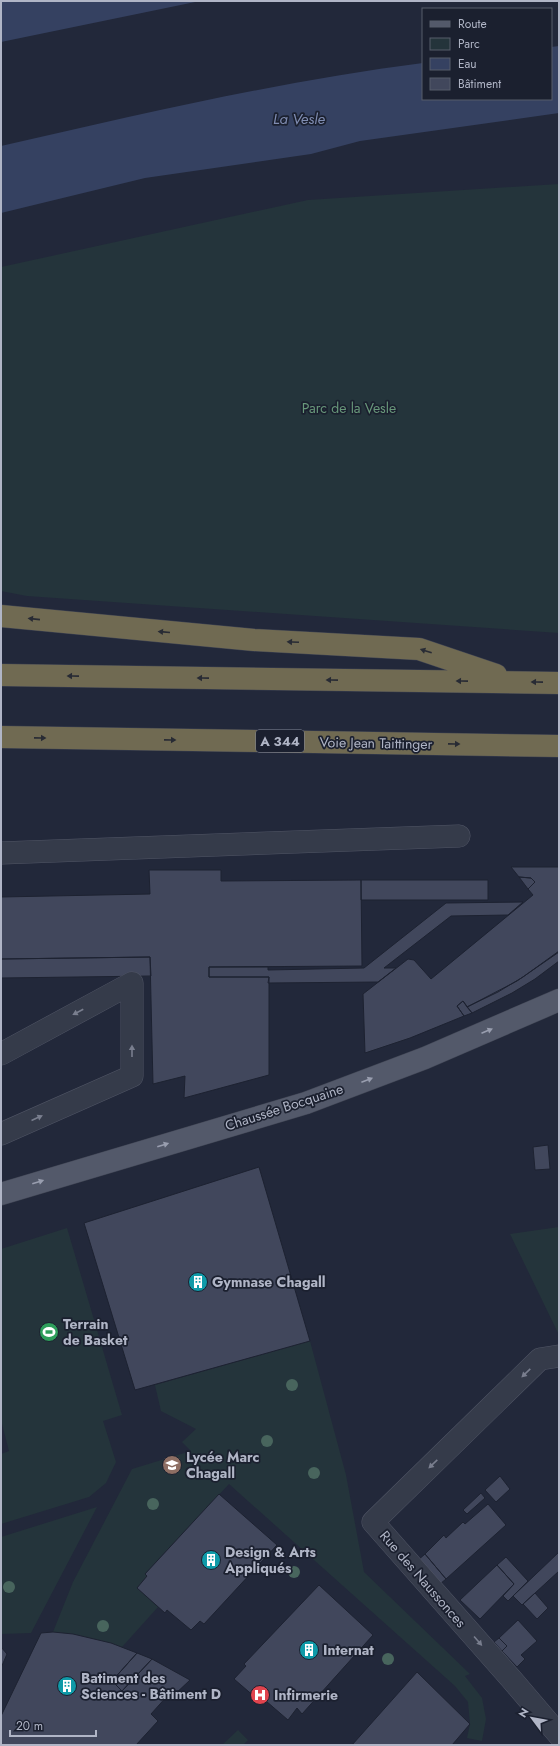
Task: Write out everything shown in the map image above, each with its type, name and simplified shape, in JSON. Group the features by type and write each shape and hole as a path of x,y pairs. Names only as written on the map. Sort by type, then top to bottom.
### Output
{"highway":[{"path":"1,616 254,640 420,649 516,682"},
{"path":"1,675 559,683"},
{"name":"Voie Jean Taittinger","path":"1,737 559,746"}],"main road":[{"name":"Chaussée Bocquaine","path":"1,1194 306,1103 425,1058 559,1000"}],"street":[{"path":"1,853 459,836"},
{"path":"1,1054 132,983 132,1076 1,1134"},
{"name":"Rue des Naussonces","path":"559,1356 540,1359 373,1522 559,1735"}],"green space":[{"name":"Parc de la Vesle","path":"559,184 559,633 27,596 1,591 1,267 308,200"},
{"path":"559,1227 559,1335 510,1234"},
{"name":"Terrain de Basket","path":"67,1228 122,1415 103,1421 116,1462 106,1483 89,1497 1,1524 1,1454 9,1451 1,1420 1,1249"},
{"path":"310,1341 346,1475 364,1572 470,1674 465,1676 482,1698 486,1719 482,1741 467,1738 470,1724 468,1702 455,1686 229,1484 145,1574 147,1576 137,1588 158,1607 122,1647 73,1634 53,1632 73,1582 132,1469 191,1451 182,1442 196,1429 161,1411 155,1385"},
{"path":"97,1507 31,1633 1,1634 1,1537"},
{"path":"238,1730 248,1740 243,1745 222,1745"}],"water":[{"path":"1,1 200,1 1,42"},
{"name":"La Vesle","path":"559,46 559,113 360,141 311,154 145,178 1,213 1,146 211,99 317,79 422,63 422,100 552,100 552,47"}],"building":[{"path":"511,867 559,867 559,951 523,977 498,992 467,1007 463,1001 457,1006 464,1016 410,1038 365,1053 363,994 408,959 414,960 431,979 533,895 528,889 535,882 531,878 519,877"},
{"path":"149,870 221,870 221,881 361,880 362,966 209,967 209,977 269,977 269,1075 184,1098 185,1076 153,1084 150,957 1,959 1,897 150,894"},
{"path":"519,877 531,878 535,882 528,889"},
{"path":"361,880 488,880 488,900 361,900"},
{"path":"523,902 508,915 451,916 384,968 396,968 378,982 268,983 269,977 209,977 209,967 268,967 268,970 364,968 446,903"},
{"path":"559,952 559,961 535,979 512,993 472,1013 467,1007 517,981"},
{"path":"150,957 151,976 1,978 1,959"},
{"path":"463,1001 472,1013 464,1016 457,1006"},
{"path":"548,1145 550,1169 535,1170 533,1147"},
{"name":"Gymnase Chagall","path":"259,1167 310,1341 135,1390 84,1223"},
{"path":"500,1476 510,1489 496,1502 485,1490"},
{"path":"481,1493 485,1498 467,1514 463,1510"},
{"name":"Design & Arts Appliqués","path":"219,1494 277,1545 204,1624 200,1621 191,1630 167,1610 165,1613 137,1588 147,1576 145,1574"},
{"path":"488,1504 506,1525 446,1579 425,1554 444,1535 446,1538 463,1522 465,1524"},
{"path":"559,1552 559,1571 522,1605 513,1596"},
{"path":"425,1554 446,1579 440,1584 417,1561"},
{"path":"506,1557 528,1581 508,1601 503,1596 514,1584 497,1565"},
{"path":"497,1565 514,1584 480,1619 460,1600"},
{"name":"Internat","path":"319,1585 373,1635 302,1714 297,1708 288,1720 266,1701 263,1704 234,1679 246,1666 244,1664"},
{"path":"535,1593 548,1608 537,1619 523,1604"},
{"path":"518,1620 537,1641 521,1655 525,1659 517,1667 502,1651 507,1646 499,1638"},
{"name":"Batiment des Sciences - Bâtiment D","path":"53,1632 73,1634 111,1643 137,1653 112,1681 122,1691 152,1659 190,1680 172,1697 169,1694 151,1714 158,1721 136,1745 1,1745 1,1716 41,1633"},
{"path":"499,1638 507,1646 502,1651 494,1642"},
{"path":"1,1647 7,1654 1,1668"},
{"path":"137,1653 152,1659 122,1691 112,1681"},
{"name":"Internat","path":"417,1672 470,1724 452,1745 352,1745"}],"place":[{"name":"Gymnase Chagall","path":"198,1282"},
{"name":"Terrain de Basket","path":"49,1332"},
{"name":"Lycée Marc Chagall","path":"172,1465"},
{"name":"Design & Arts Appliqués","path":"211,1560"},
{"name":"Internat","path":"309,1650"},
{"name":"Batiment des Sciences - Bâtiment D","path":"67,1686"},
{"name":"Infirmerie","path":"260,1695"}]}
